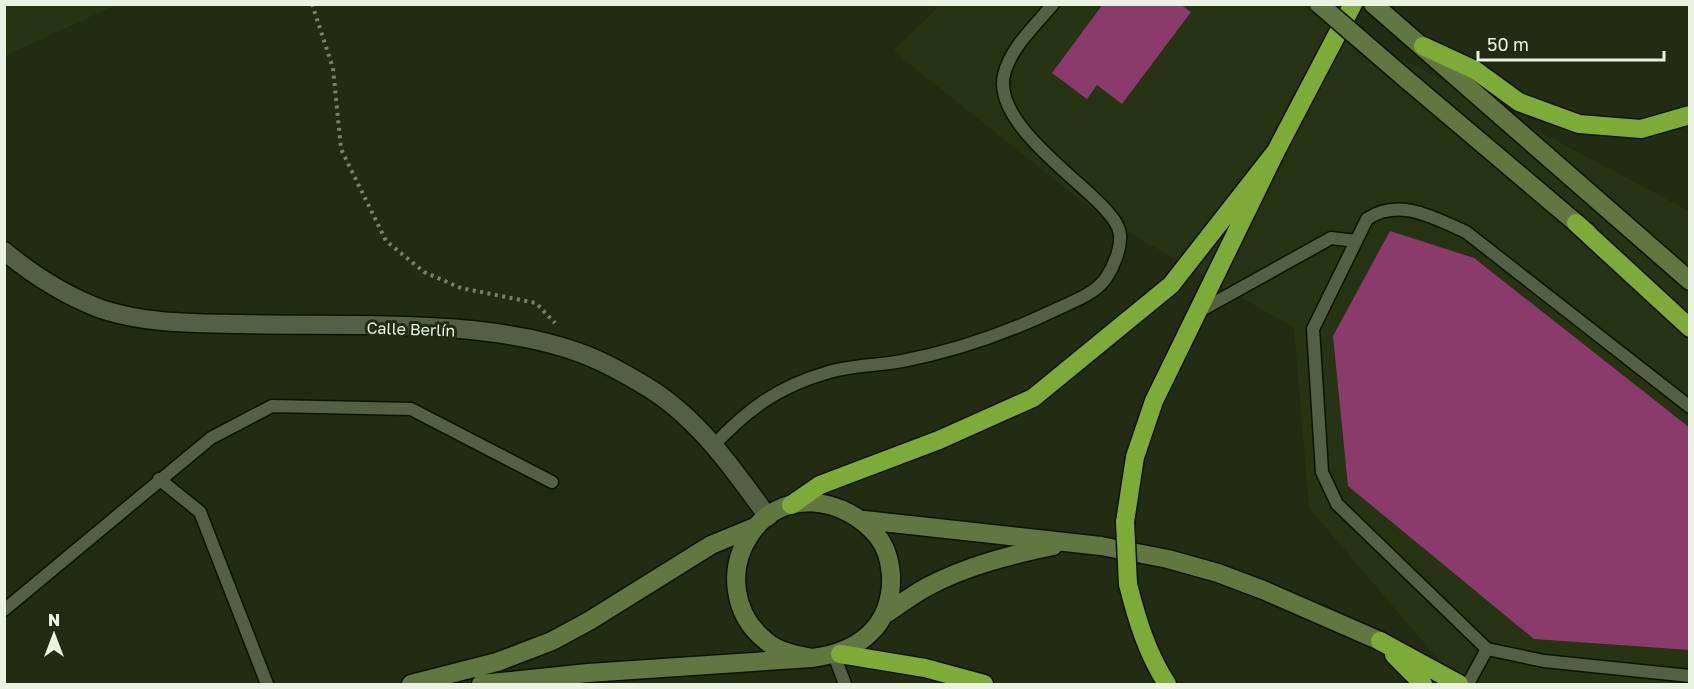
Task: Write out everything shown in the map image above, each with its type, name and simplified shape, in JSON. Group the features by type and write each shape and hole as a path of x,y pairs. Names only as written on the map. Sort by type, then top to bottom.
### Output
{"highway":[{"path":"1167,684 1150,655 1138,625 1128,584 1125,522 1135,457 1150,412 1197,313 1275,151 1353,4"},
{"path":"1423,46 1475,70 1519,102 1579,123 1641,129 1689,115"},
{"path":"791,505 820,485 939,440 1033,398 1171,285 1275,151"},
{"path":"1576,223 1689,328"},
{"path":"1380,641 1423,684"},
{"path":"1380,641 1459,684"},
{"path":"837,654 925,668 984,684"}],"main road":[{"path":"1319,4 1689,317"},
{"path":"1373,4 1689,281"},
{"path":"411,684 497,662 552,641 589,621 711,544 791,505 817,502 842,507 864,520 881,540 890,564 891,590 884,615 872,632 857,644 837,654 812,658 481,684"},
{"path":"864,520 1136,552 1218,573 1380,641"},
{"path":"762,521 739,555 735,579 739,603 750,625 767,642 788,654 812,658"},
{"path":"884,615 927,586 960,572 1006,556 1068,543"}],"street":[{"name":"Calle Berlín","path":"4,251 68,294 104,310 127,316 200,323 447,329 513,337 584,354 652,390 686,418 713,446 762,521"}],"lane":[{"path":"713,446 740,417 776,392 826,372 902,361 975,343 1019,327 1074,301 1090,293 1105,279 1118,252 1120,235 1116,222 1093,196 1035,143 1007,103 1002,87 1011,55 1053,4"},
{"path":"1689,407 1466,232 1427,215 1400,209 1381,209 1367,219 1313,329 1322,472 1337,504 1487,649 1544,661 1689,676"},
{"path":"1197,313 1331,238 1356,241"},
{"path":"4,610 211,438 272,406 411,409 552,482"},
{"path":"159,479 200,512 267,684"},
{"path":"1468,684 1487,649"},
{"path":"837,654 845,684"}],"path":[{"path":"312,4 333,68 340,149 387,241 424,272 461,288 536,303 558,325 558,346"}],"shaded area":[{"path":"5,4 116,4 116,5 5,56"},
{"path":"918,5 1300,5 1689,211 1689,684 1459,684 1309,508 1294,328 1099,215 893,51 938,7"}],"building":[{"path":"1103,4 1180,4 1191,12 1122,104 1097,85 1087,99 1052,73"},
{"path":"1390,231 1474,258 1690,428 1690,650 1534,639 1348,486 1333,336"}]}
